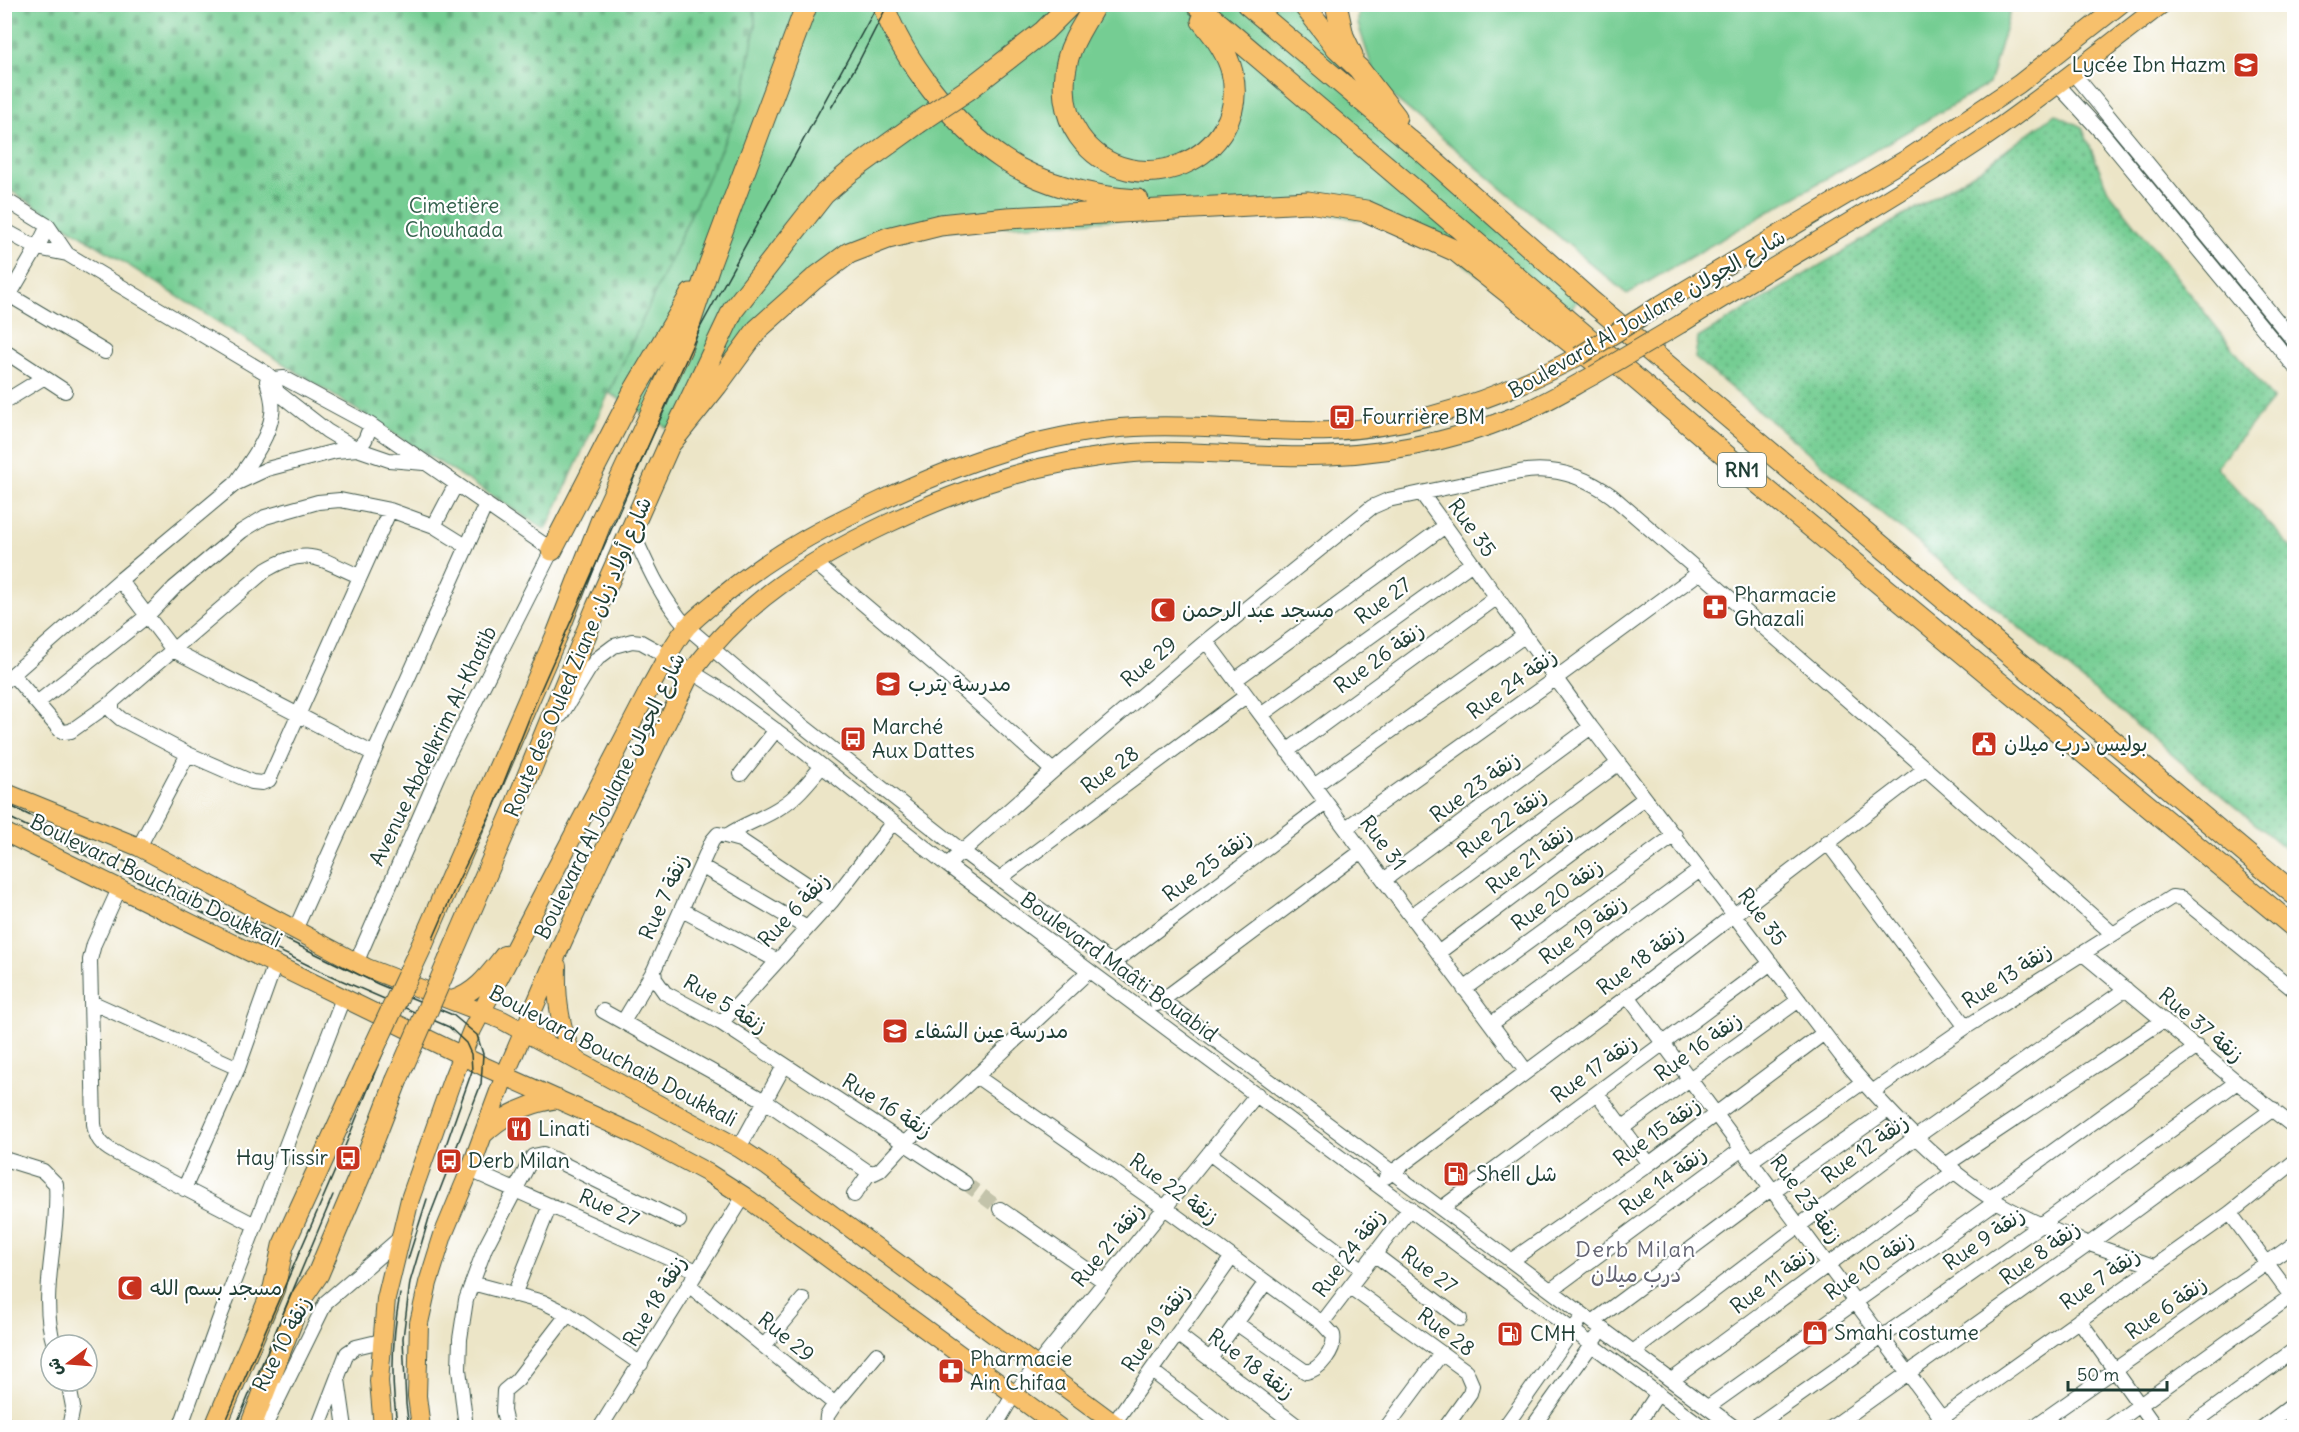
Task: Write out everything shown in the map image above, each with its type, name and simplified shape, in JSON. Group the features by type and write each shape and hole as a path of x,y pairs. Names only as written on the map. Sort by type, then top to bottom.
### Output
{"highway":[{"path":"780,81 791,4"},
{"name":"Route des Ouled Ziane شارع أولاد زيان","path":"215,1428 274,1288 283,1246 423,943 556,637 602,519 681,349 709,266 807,4"},
{"path":"883,4 897,37 916,69 964,125 1003,159 1031,173 1087,194 1126,200 1224,206"},
{"name":"Route des Ouled Ziane شارع أولاد زيان","path":"250,1428 300,1300 318,1274 396,1082 631,530 733,310 824,194 850,172 969,89 1044,31 1071,4"},
{"path":"1095,4 1068,56 1064,79 1066,108 1075,130 1099,156 1120,168 1144,173 1169,169 1192,160 1218,136 1230,112 1234,85 1226,56 1215,36 1188,4"},
{"name":"RN1","path":"1196,4 1757,482 2295,927"},
{"name":"RN1","path":"1247,4 1422,151 1592,302 2295,894"},
{"path":"1303,4 1337,48 1359,69 1422,151"},
{"path":"1336,4 1343,36 1359,69"},
{"path":"669,445 717,385 758,328 814,279 849,253 888,238 940,225 1007,218 1308,202 1366,211 1456,251 1713,454 1757,482"},
{"path":"552,550 654,355 709,266"}],"main road":[{"name":"Boulevard Al Joulane شارع الجولان","path":"383,1428 379,1381 386,1299 410,1198 462,1055 482,1011 668,657 687,627 759,568 844,518 929,478 988,456 1031,444 1097,431 1156,426 1316,431 1381,426 1435,414 1500,394 1532,381 1579,356 1660,305 1910,158 2019,84 2121,4"},
{"name":"Boulevard Al Joulane شارع الجولان","path":"421,1428 417,1380 419,1323 428,1282 443,1235 505,1075 601,857 691,673 710,647 767,593 814,562 877,529 961,491 1038,467 1138,452 1190,451 1284,457 1388,450 1457,435 1515,416 1594,375 1682,323 1984,138 2058,85 2162,4"},
{"path":"1097,431 1100,456"},
{"name":"Boulevard Bouchaib Doukkali","path":"5,792 139,848 356,963 385,976 482,1011 524,1031 739,1148 768,1167 1117,1425"},
{"name":"Boulevard Bouchaib Doukkali","path":"4,832 462,1055 637,1135 708,1173 744,1196 1060,1428"},
{"path":"452,1000 478,987 528,925"},
{"path":"558,952 559,1016 574,1059"},
{"path":"483,1135 520,1109 558,1099"}],"street":[{"path":"2073,73 2295,341"},
{"path":"2058,85 2103,134 2295,366"},
{"path":"4,199 48,226 67,254"},
{"path":"48,226 38,248 6,297 105,352"},
{"path":"4,230 38,248 67,254 269,376 284,378 371,425 552,550"},
{"path":"4,351 65,391"},
{"path":"269,376 277,392 327,431 357,449 389,460 425,463"},
{"path":"235,484 260,446 273,413 269,376"},
{"path":"4,402 43,378"},
{"path":"359,576 314,557 297,556 281,561 266,570 112,702 71,730 64,732 60,730 37,703 9,678 120,579 235,484 267,469 336,451 357,449 365,441 371,425"},
{"name":"Rue 29","path":"947,865 1206,641 1372,507 1388,500 1531,470 1553,471 1571,474 1590,482 1612,496 1926,768 2113,934"},
{"path":"434,526 456,484"},
{"name":"Rue 35","path":"1422,494 1618,763 1824,1033 1888,1110 1951,1168 1993,1199 2042,1224 2089,1244 2154,1266"},
{"path":"37,703 147,616 174,588 242,531 265,517 318,502 340,500 390,510 434,526 466,546"},
{"path":"295,930 486,504"},
{"path":"112,702 112,711 121,719 188,754 243,779 262,783 269,780 297,713 390,510"},
{"path":"1235,680 1445,526"},
{"name":"Boulevard Maâti Bouabid","path":"631,530 669,606 687,627 803,726 999,879 1735,1428"},
{"name":"Avenue Abdelkrim Al-Khatib","path":"356,963 438,775 552,550"},
{"path":"814,562 939,668 1053,771"},
{"name":"Rue 27","path":"1261,715 1472,564"},
{"name":"Rue 24 زنقة","path":"1346,828 1700,572"},
{"path":"120,579 173,650 374,754"},
{"name":"Rue 26 زنقة","path":"1287,751 1496,598"},
{"path":"1314,786 1524,636"},
{"name":"Boulevard Maâti Bouabid","path":"535,758 589,669 606,651 632,641 641,642 668,657 724,692 776,730 947,865 1704,1428"},
{"name":"Rue 31","path":"1206,641 1526,1071"},
{"name":"Rue 28","path":"999,879 1246,696"},
{"name":"Rue 23 زنقة","path":"1384,880 1591,727"},
{"path":"741,774 776,730"},
{"path":"139,848 188,754"},
{"name":"Rue 22 زنقة","path":"1412,916 1618,763"},
{"path":"728,835 739,827 782,806 801,790 822,766"},
{"name":"Rue 18 زنقة","path":"1377,1184 1926,768"},
{"name":"Rue 21 زنقة","path":"1438,953 1645,798"},
{"name":"Rue 25 زنقة","path":"1113,963 1326,803"},
{"name":"Rue 6 زنقة","path":"721,1023 832,901 893,822"},
{"name":"Rue 7 زنقة","path":"623,1022 654,970 712,841 718,834 728,835"},
{"path":"728,835 740,840 832,901"},
{"name":"Rue 20 زنقة","path":"1464,989 1675,835"},
{"path":"1827,842 1966,1027"},
{"path":"1146,1012 1362,851"},
{"path":"701,866 807,928"},
{"name":"Rue 19 زنقة","path":"1491,1024 1700,870"},
{"path":"120,890 93,944 90,960 96,1136 103,1145 255,1225"},
{"name":"Rue 13 زنقة","path":"1868,1087 2167,898 2181,898 2295,990"},
{"path":"682,910 776,960"},
{"name":"Rue 37 زنقة","path":"2082,953 2237,1082 2295,1126"},
{"name":"Rue 17 زنقة","path":"1442,1208 1771,963"},
{"path":"184,1189 237,1068 275,964"},
{"name":"Rue 5 زنقة","path":"654,970 655,979 665,993 721,1023 784,1066"},
{"path":"854,1195 870,1172 879,1170 1089,971"},
{"name":"Rue 12 زنقة","path":"1634,1351 1916,1137 2126,989"},
{"name":"Rue 23 زنقة","path":"1628,996 1945,1422"},
{"path":"180,1428 255,1225 343,998"},
{"name":"Rue 16 زنقة","path":"1622,1128 1799,1000"},
{"path":"91,1002 237,1068"},
{"path":"603,1011 765,1101 870,1172"},
{"name":"Rue 11 زنقة","path":"1672,1380 1828,1264 1951,1168 2164,1020"},
{"name":"Rue 15 زنقة","path":"1512,1260 1649,1164 1824,1033"},
{"name":"Rue 10 زنقة","path":"1708,1407 2197,1047"},
{"path":"739,1148 784,1066"},
{"name":"Rue 16 زنقة","path":"784,1066 906,1142 965,1183"},
{"name":"Rue 22 زنقة","path":"976,1076 1165,1208 1322,1323"},
{"name":"Rue 9 زنقة","path":"1753,1428 2042,1224 2237,1082"},
{"path":"1751,1161 1868,1087"},
{"path":"1596,1093 1649,1164"},
{"name":"Rue 21 زنقة","path":"994,1428 1014,1394 1257,1094"},
{"name":"Rue 8 زنقة","path":"1831,1428 2089,1244 2272,1109"},
{"path":"1504,1428 1573,1330 1594,1321 1772,1190 1888,1110"},
{"name":"Rue 14 زنقة","path":"1551,1290 1742,1149"},
{"path":"1209,1153 1362,1269"},
{"path":"466,1428 459,1369 460,1339 466,1300 485,1248 532,1157 542,1154 679,1221"},
{"path":"4,1159 43,1171 56,1184 48,1307 51,1333"},
{"name":"Rue 7 زنقة","path":"1928,1428 1945,1422 2079,1320 2230,1213 2295,1162"},
{"name":"Rue 27","path":"470,1170 697,1271"},
{"name":"Rue 18 زنقة","path":"600,1428 744,1196"},
{"path":"514,1295 550,1205"},
{"name":"Rue 24 زنقة","path":"1322,1323 1410,1208"},
{"path":"1000,1209 1105,1282"},
{"path":"2108,1428 2294,1297 2230,1213"},
{"name":"Rue 10 زنقة","path":"264,1428 326,1302 400,1238"},
{"name":"Rue 6 زنقة","path":"2032,1428 2295,1244"},
{"name":"Rue 27","path":"1374,1254 1460,1319"},
{"name":"Rue 19 زنقة","path":"1117,1425 1177,1334 1232,1257"},
{"path":"1210,1359 1266,1282"},
{"path":"472,1283 543,1302 568,1314 641,1364"},
{"name":"Rue 29","path":"690,1286 835,1404"},
{"name":"Rue 28","path":"1350,1287 1466,1371 1472,1385 1470,1393 1445,1428"},
{"path":"764,1346 803,1299"},
{"path":"507,1428 502,1395 506,1388 517,1380 568,1314"},
{"path":"2079,1320 2156,1428"},
{"path":"1532,1428 1592,1344 1594,1321"},
{"path":"1236,1323 1306,1372 1317,1368 1332,1348 1333,1335 1322,1323"},
{"name":"Rue 18 زنقة","path":"1177,1334 1300,1428"},
{"path":"318,1428 347,1353 351,1348 381,1341"},
{"path":"2187,1428 2295,1350"},
{"path":"826,1428 827,1416 835,1404 877,1354"},
{"path":"1386,1428 1441,1354"},
{"path":"1152,1371 1226,1428"},
{"path":"338,1377 345,1428"},
{"path":"69,1428 73,1407 70,1393"},
{"path":"1635,1428 1658,1393"},
{"path":"2262,1428 2295,1404"},
{"path":"4,1423 6,1428"}],"green space":[{"path":"1359,4 2012,5 1989,84 1627,294 1377,83 1358,24"},
{"name":"Cimetière Chouhada","path":"4,5 754,5 755,26 742,103 546,530 5,187"},
{"path":"754,5 1295,5 1360,89 1585,292 1551,331 1420,230 1298,209 908,232 821,269 676,433 609,393 742,103 755,26"},
{"path":"2055,114 2082,127 2108,190 2273,399 2216,467 2294,550 2294,856 1695,358 1698,338 1978,171"}],"tunnel":[{"path":"965,1183 1000,1209"}],"tram line":[{"path":"223,1428 459,879 494,807 538,696 700,328 878,4"},
{"path":"831,108 858,63 888,4"},
{"path":"4,803 378,984 453,1015 477,1035 483,1054 481,1084 429,1218 410,1282 403,1338 409,1428"},
{"path":"4,815 320,971 449,1027 466,1043 471,1054 472,1071 446,1145"},
{"path":"235,1428 333,1195"},
{"path":"408,1259 427,1199"},
{"path":"398,1428 393,1361 400,1294"}],"place":[{"name":"Lycée Ibn Hazm","path":"2246,65"},
{"name":"Fourrière BM","path":"1342,417"},
{"name":"Pharmacie Ghazali","path":"1715,607"},
{"name":"مسجد عبد الرحمن","path":"1163,610"},
{"name":"مدرسة يترب","path":"888,684"},
{"name":"Marché Aux Dattes","path":"853,739"},
{"name":"بوليس درب ميلان","path":"1984,744"},
{"name":"مدرسة عين الشفاء","path":"895,1031"},
{"name":"Linati","path":"519,1129"},
{"name":"Hay Tissir","path":"348,1158"},
{"name":"Derb Milan","path":"449,1161"},
{"name":"Shell شل","path":"1456,1174"},
{"name":"مسجد بسم الله","path":"130,1288"},
{"name":"Smahi costume","path":"1815,1333"},
{"name":"CMH","path":"1510,1334"},
{"name":"Pharmacie Ain Chifaa","path":"951,1371"}],"district":[{"name":"Derb Milan درب ميلان","path":"1636,1262"}]}
